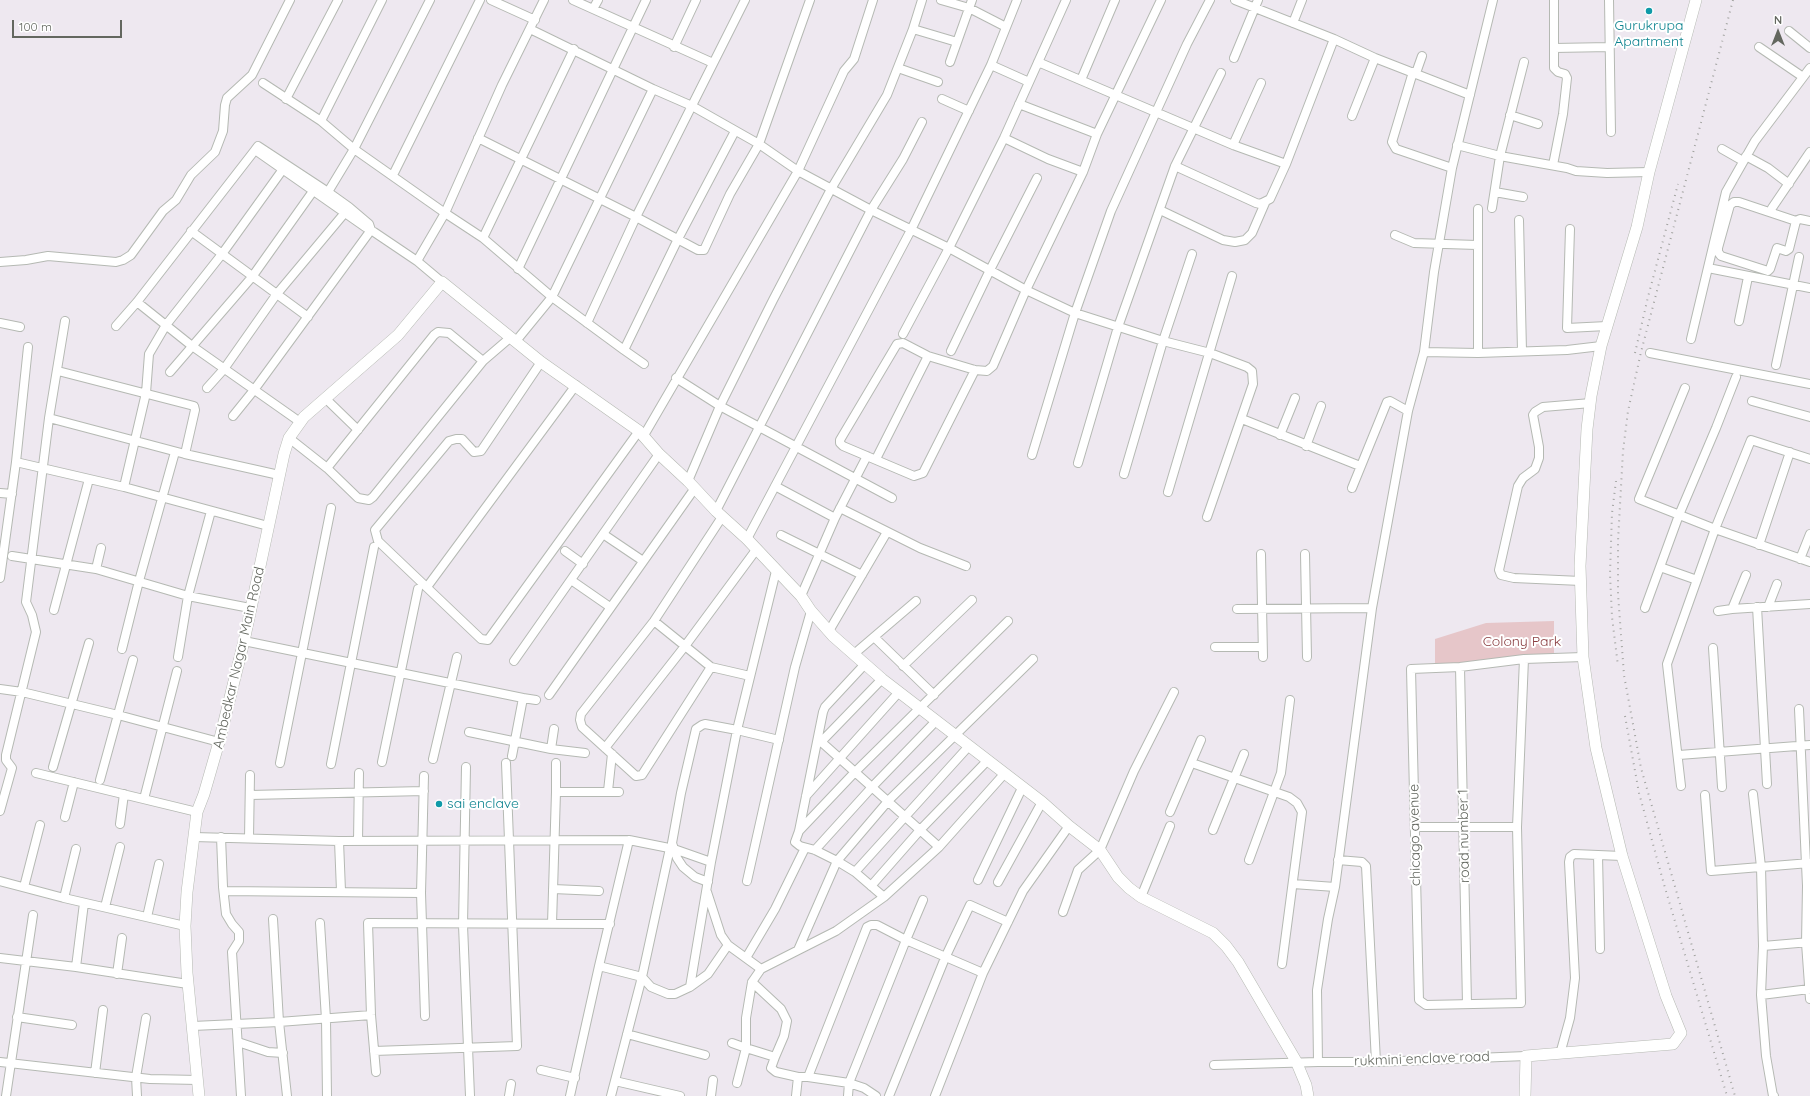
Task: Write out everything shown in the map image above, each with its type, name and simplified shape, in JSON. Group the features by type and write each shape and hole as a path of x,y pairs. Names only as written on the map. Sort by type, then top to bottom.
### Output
{"street":[{"path":"0,262 26,260 48,256 116,262 131,255 142,242 163,211 176,200 191,175 215,152 221,140 225,124 225,105 227,98 252,75 290,0"},
{"path":"286,99 338,0"},
{"path":"321,121 382,0"},
{"path":"328,192 354,149 430,0"},
{"path":"393,175 480,0"},
{"path":"491,0 535,20"},
{"path":"417,261 445,213 478,138 544,0"},
{"path":"573,0 713,64"},
{"path":"593,9 598,0"},
{"path":"518,269 646,0"},
{"path":"674,47 696,0"},
{"path":"587,323 636,217 745,0"},
{"path":"478,138 599,200 636,217 698,250 705,248 730,194 758,144 810,0"},
{"path":"542,362 480,451 474,452 462,439 449,441 375,530 378,541 481,639 488,640 641,434 676,378 798,171 844,71 854,59 873,0"},
{"path":"549,695 643,561 692,485 720,406 773,300 831,189 887,95 913,29 922,0"},
{"path":"941,0 970,4 1006,27"},
{"path":"747,539 911,230 991,65 1017,0"},
{"path":"903,334 949,248 1004,138 1066,0"},
{"path":"1081,80 1115,0"},
{"path":"975,370 923,473 914,476 840,444 840,440 895,346 903,343 928,356 975,370 987,371 993,366 1026,290 1083,172 1097,134 1161,0"},
{"path":"1032,455 1075,313 1111,211 1187,44 1210,0"},
{"path":"1235,0 1256,4 1293,23 1334,39 1375,58 1415,72 1470,95"},
{"path":"1293,23 1302,0"},
{"path":"1318,1062 1317,990 1328,919 1335,888 1372,608 1408,411 1424,352 1439,243 1452,168 1493,0"},
{"path":"1553,165 1563,114 1566,78 1565,74 1558,72 1554,68 1554,0"},
{"path":"1609,0 1610,132"},
{"path":"1525,1096 1526,1056 1673,1044 1680,1033 1666,996 1622,856 1596,748 1583,658 1581,581 1582,511 1590,403 1601,346 1637,227 1649,172 1696,0"},
{"path":"950,62 970,4"},
{"path":"1234,58 1256,4"},
{"path":"530,29 574,49 653,89 692,106 758,144 798,171 871,210 949,248 1026,290 1075,313 1163,341 1210,353 1247,367 1252,371 1253,384 1207,517"},
{"path":"913,29 957,42"},
{"path":"1789,31 1810,48"},
{"path":"1160,210 1223,240 1235,242 1244,240 1252,233 1265,203 1270,199 1286,164 1334,39"},
{"path":"1554,48 1610,47"},
{"path":"1759,48 1802,78"},
{"path":"483,238 574,49"},
{"path":"1422,56 1415,72 1392,142 1396,149 1452,168"},
{"path":"1352,116 1375,58"},
{"path":"1038,62 1233,145 1286,164"},
{"path":"1492,208 1500,156 1524,62"},
{"path":"991,65 1029,82"},
{"path":"898,68 938,82"},
{"path":"1691,339 1726,192 1755,141 1810,68"},
{"path":"1078,463 1118,327 1175,166 1221,73"},
{"path":"263,83 321,121 354,149 483,238 552,297 644,364"},
{"path":"1233,145 1261,83"},
{"path":"289,438 327,468 358,498 369,500 483,361 513,339 552,297 653,89"},
{"path":"942,99 969,111"},
{"path":"1019,104 1097,134"},
{"path":"1510,115 1538,124"},
{"path":"711,667 642,775 633,775 582,727 580,720 581,714 654,621 719,514 758,426 871,210 903,159 922,122"},
{"path":"624,350 678,239 735,130"},
{"path":"1004,138 1048,159 1083,172"},
{"path":"1457,145 1500,156 1553,165 1587,173 1649,172"},
{"path":"116,326 258,146 285,167 369,224 371,230 417,261 542,362 576,385 641,434 659,454 692,485 719,514 747,539 802,596 811,611 829,631 882,679 1042,802 1069,826 1100,850 1118,877 1140,897 1213,933 1226,946 1238,962 1296,1061 1306,1085 1308,1096"},
{"path":"1722,149 1768,168 1789,184"},
{"path":"1772,208 1810,152"},
{"path":"1175,166 1256,203 1265,203"},
{"path":"124,487 146,393 149,354 166,325 222,254 285,167"},
{"path":"950,351 1037,178"},
{"path":"316,188 328,192 347,209"},
{"path":"170,372 252,277 316,188"},
{"path":"1495,192 1523,197"},
{"path":"1796,221 1788,251 1777,248 1768,271 1721,256 1718,252 1730,205 1734,202 1739,202 1796,221 1800,219 1810,221"},
{"path":"207,388 224,369 276,295 347,209"},
{"path":"1478,209 1478,353"},
{"path":"1519,220 1522,351"},
{"path":"1570,229 1567,328 1607,326"},
{"path":"233,416 254,390 371,230"},
{"path":"191,231 276,295 308,317"},
{"path":"1395,235 1414,244 1439,243 1477,245"},
{"path":"1124,474 1163,341 1192,254"},
{"path":"1776,365 1799,257"},
{"path":"1708,268 1810,288"},
{"path":"1168,492 1232,276"},
{"path":"1740,320 1748,277"},
{"name":"Ambedkar Nagar Main Road","path":"199,1096 188,984 185,926 187,892 197,812 204,794 219,742 244,641 279,475 289,438 300,422 325,398 398,335 442,282"},
{"path":"136,302 192,346 300,422"},
{"path":"0,811 12,768 6,760 6,755 36,632 32,615 26,602 48,418 58,371 65,320"},
{"path":"0,323 20,326"},
{"path":"327,468 431,337 438,332 449,333 483,361"},
{"path":"1424,352 1478,353 1567,350 1601,346"},
{"path":"0,578 16,462 28,347"},
{"path":"1650,353 1810,384"},
{"path":"876,459 928,356"},
{"path":"58,371 194,406 195,410 185,454"},
{"path":"1645,608 1679,515 1736,377"},
{"path":"676,378 720,406 892,498"},
{"path":"427,587 576,385"},
{"path":"1685,388 1639,499 1715,529 1810,562"},
{"path":"325,398 358,430"},
{"path":"1280,435 1295,398"},
{"path":"1752,400 1810,417"},
{"path":"1352,488 1387,402 1390,401 1408,411"},
{"path":"1581,581 1514,578 1501,575 1500,570 1518,486 1523,478 1535,469 1539,458 1539,447 1533,415 1543,406 1590,403"},
{"path":"1306,446 1321,406"},
{"path":"48,418 134,442 279,475"},
{"path":"1242,419 1306,446 1360,466"},
{"path":"1681,786 1667,664 1715,529 1751,440 1810,459"},
{"path":"122,649 139,581 175,452"},
{"path":"1759,545 1790,452"},
{"path":"514,661 659,454"},
{"path":"802,596 835,518 867,456"},
{"path":"16,462 124,487 268,526"},
{"path":"54,610 89,479"},
{"path":"775,486 835,518"},
{"path":"0,493 12,494"},
{"path":"280,763 331,508"},
{"path":"840,508 920,548 966,566"},
{"path":"178,657 188,596 211,511"},
{"path":"829,631 887,532"},
{"path":"604,534 643,561"},
{"path":"1800,559 1810,534"},
{"path":"781,535 862,575"},
{"path":"331,764 374,547"},
{"path":"96,569 101,548"},
{"path":"605,748 685,646 756,550"},
{"path":"565,551 582,564"},
{"path":"1261,554 1263,657"},
{"path":"1305,554 1307,657"},
{"path":"12,556 96,569 188,596 250,608"},
{"path":"1660,567 1697,580"},
{"path":"690,987 711,862 737,730 776,570"},
{"path":"1732,609 1746,575"},
{"path":"571,580 610,607"},
{"path":"1768,607 1777,584"},
{"path":"382,762 418,589"},
{"path":"904,666 972,600"},
{"path":"854,654 916,601"},
{"path":"1718,611 1810,604"},
{"path":"1757,607 1767,784"},
{"path":"1237,609 1372,608"},
{"path":"747,881 795,667 811,611"},
{"path":"654,621 711,667 750,676"},
{"path":"799,831 855,772 1008,621"},
{"path":"874,637 934,695"},
{"path":"244,641 536,700"},
{"path":"53,767 89,643"},
{"path":"1215,647 1262,647"},
{"path":"1713,648 1722,787"},
{"path":"433,759 457,657"},
{"path":"1460,667 1524,659 1583,658"},
{"path":"798,950 838,861 888,800 956,736 1034,659"},
{"path":"1467,1004 1521,1003 1517,826 1524,659"},
{"path":"100,780 132,660"},
{"path":"865,664 825,707 820,741 805,797 799,831 795,842 805,848 815,850 838,861 855,872 884,897"},
{"name":"chicago avenue","path":"1460,667 1411,669 1419,1000 1426,1005 1467,1004"},
{"name":"road number 1","path":"1460,667 1467,1004"},
{"path":"145,795 164,728 177,671"},
{"path":"820,741 882,679"},
{"path":"0,689 22,692 118,715 219,742"},
{"path":"805,797 899,692"},
{"path":"1063,912 1078,870 1100,850 1134,771 1174,692"},
{"path":"512,756 523,698"},
{"path":"1250,860 1275,792 1284,755 1290,700"},
{"path":"1799,709 1808,863 1810,999"},
{"path":"815,850 873,786 936,721"},
{"path":"611,1096 642,977 672,848 672,836 696,729 705,724 779,740"},
{"path":"551,749 554,729"},
{"path":"469,732 551,749 584,753"},
{"path":"1170,812 1202,740"},
{"path":"820,741 873,786 939,846"},
{"path":"1678,755 1810,745"},
{"path":"855,872 969,746"},
{"path":"608,791 612,754"},
{"path":"1213,830 1244,754"},
{"path":"871,886 921,829 988,760"},
{"path":"374,1051 517,1046 506,763"},
{"path":"552,924 556,763"},
{"path":"1192,763 1289,798 1297,803 1302,812 1294,884 1282,964"},
{"path":"466,767 463,925 470,1096"},
{"path":"36,773 197,812"},
{"path":"358,841 359,773"},
{"path":"737,1083 746,1048 746,1018 752,982 761,969 836,931 884,897 939,846 1005,774"},
{"path":"249,838 250,775"},
{"path":"424,776 421,893 425,1016"},
{"path":"65,817 74,782"},
{"path":"978,880 1022,788"},
{"path":"250,795 424,791"},
{"path":"556,792 619,792"},
{"path":"120,824 124,794"},
{"path":"1753,794 1761,867 1763,946 1761,995 1766,1056 1774,1096"},
{"path":"1705,795 1711,870 1808,863"},
{"path":"998,882 1042,802"},
{"path":"24,887 40,825"},
{"path":"935,1096 983,973 1023,891 1069,826"},
{"path":"1140,897 1170,826"},
{"path":"1416,827 1517,826"},
{"path":"194,836 339,841 555,839 629,840 672,848 711,862"},
{"path":"221,838 226,914 239,932 239,940 232,952 242,1096"},
{"path":"570,1096 629,840"},
{"path":"339,841 341,891"},
{"path":"105,908 120,847"},
{"path":"672,848 683,867 707,886 721,935 728,945 761,969"},
{"path":"746,958 776,910 805,848"},
{"path":"64,898 76,849"},
{"path":"1560,1054 1570,1018 1575,978 1569,862 1570,857 1574,854 1622,856"},
{"path":"1598,855 1600,950"},
{"path":"1338,860 1362,862 1366,866 1376,1062"},
{"path":"147,917 159,864"},
{"path":"0,881 84,903 185,926"},
{"path":"1294,884 1335,888"},
{"path":"224,890 421,893"},
{"path":"553,890 599,891"},
{"path":"848,1096 849,1083 906,940 924,900"},
{"path":"76,966 84,903"},
{"path":"889,1096 945,958 970,905 1008,922"},
{"path":"6,1096 33,915"},
{"path":"273,919 287,1096"},
{"path":"320,923 326,1019 327,1096"},
{"path":"376,1072 371,1015 368,923 463,925 610,924"},
{"path":"808,1076 867,927 877,925 945,958 983,973"},
{"path":"117,974 122,938"},
{"path":"1763,946 1808,943"},
{"path":"599,966 642,977 651,987 668,994 675,994 690,987 708,974 728,945"},
{"path":"0,958 76,966 117,974 188,984"},
{"path":"752,982 781,1009 787,1020 784,1036 771,1068 773,1070 798,1077 808,1076 849,1083 864,1088 876,1096"},
{"path":"1761,995 1809,989"},
{"path":"95,1072 103,1010"},
{"path":"193,1026 280,1022 371,1015"},
{"path":"17,1017 72,1025"},
{"path":"137,1096 136,1077 146,1018"},
{"path":"627,1034 705,1055"},
{"path":"238,1042 268,1052 283,1053"},
{"path":"732,1043 775,1057"},
{"name":"rukmini enclave road","path":"1214,1065 1296,1061 1376,1062 1526,1056"},
{"path":"0,1062 136,1077 198,1080"},
{"path":"540,1070 575,1078"},
{"path":"796,1096 798,1077"},
{"path":"711,1096 713,1080"},
{"path":"615,1081 680,1096"},
{"path":"509,1096 511,1084"}],"green space":[{"name":"Colony Park","path":"1554,621 1554,660 1435,664 1435,639 1486,623"}],"railway":[{"path":"1733,0 1641,352 1628,411 1623,451 1618,541 1618,594 1624,675 1641,768 1735,1096"},
{"path":"1635,353 1648,297 1678,184"},
{"path":"1616,481 1612,513 1610,574 1612,617 1618,666"},
{"path":"1625,716 1639,793 1665,888 1727,1096"}],"place":[{"name":"Gurukrupa Apartment","path":"1649,11"},
{"name":"sai enclave","path":"439,804"}]}
